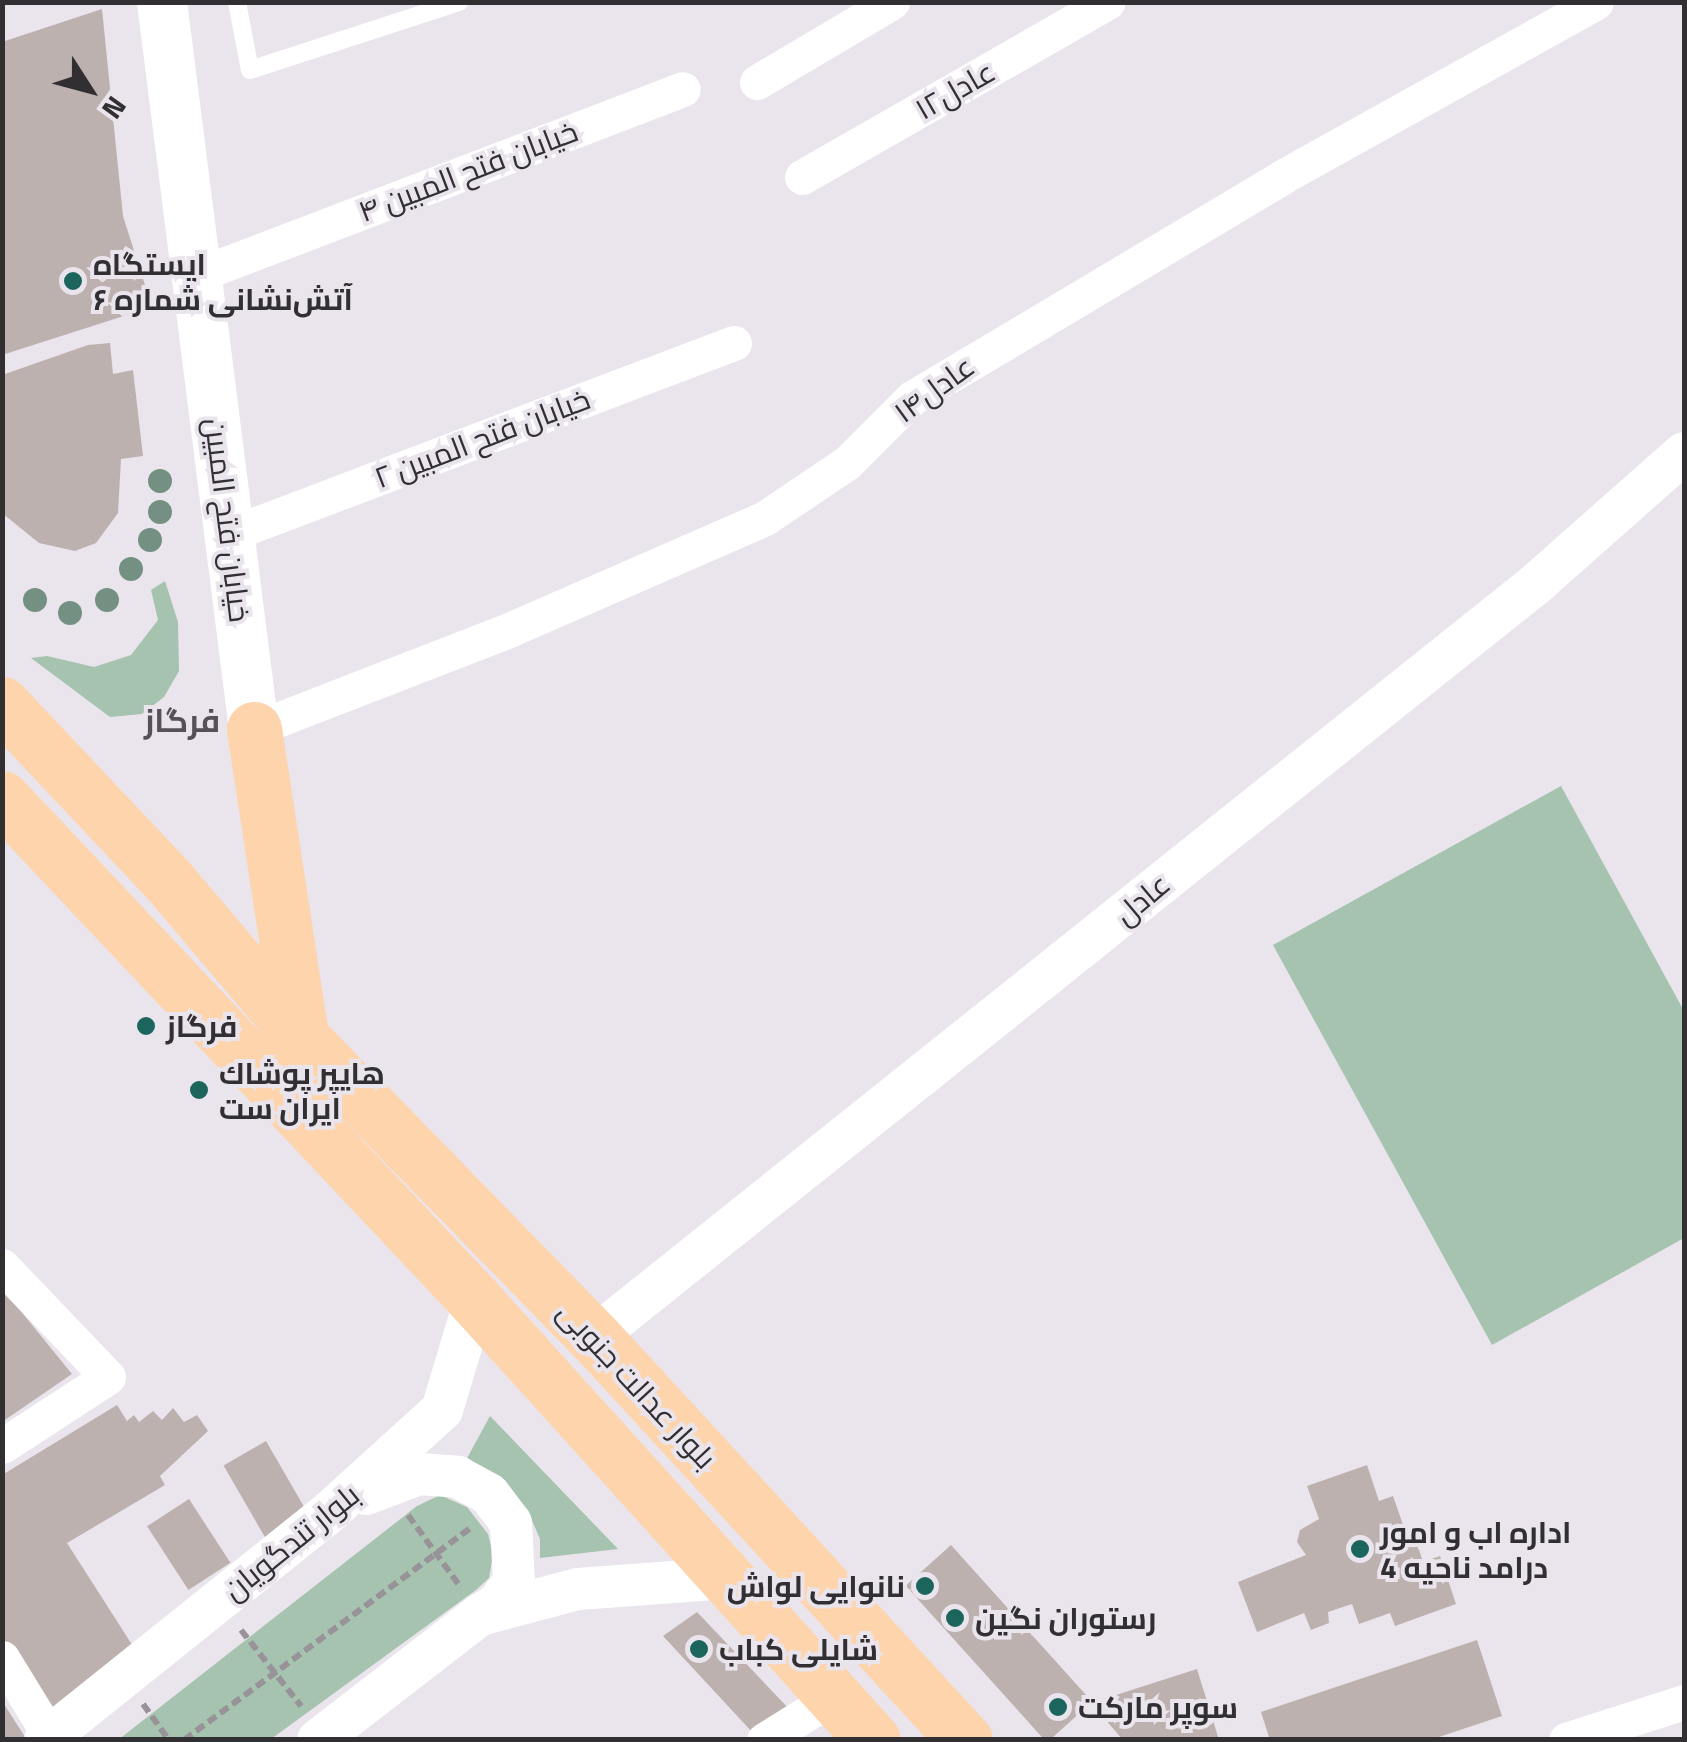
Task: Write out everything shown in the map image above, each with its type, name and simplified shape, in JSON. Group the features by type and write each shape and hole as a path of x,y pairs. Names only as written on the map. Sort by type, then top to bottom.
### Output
{"main road":[{"name":"خیابان فتح المبین","path":"162,2 254,729 301,1037"},
{"path":"2,704 167,879 182,988"},
{"path":"2,798 476,1300 873,1740"},
{"name":"بلوار عدالت جنوبی","path":"167,879 301,1037 594,1338 965,1740"}],"street":[{"path":"758,82 892,2"},
{"name":"عادل۱۲","path":"802,176 1107,2"},
{"name":"عادل۱۴","path":"254,729 509,630 765,518 847,463 912,398 974,359 1282,177 1596,2"},
{"name":"خیابان فتح المبین ۴","path":"197,275 683,89"},
{"name":"خیابان فتح المبین ۲","path":"230,534 734,342"},
{"name":"عادل","path":"594,1338 1538,583 1684,454"},
{"path":"2,1266 108,1377 2,1446"},
{"name":"بلوار تندگویان","path":"48,1738 325,1516 442,1410 476,1300"},
{"path":"321,1737 496,1604 514,1582 512,1523 489,1494 458,1476 419,1474 386,1485 325,1516"},
{"path":"480,1615 578,1589 728,1578"},
{"path":"2,1658 48,1738"},
{"path":"764,1740 835,1696"},
{"path":"1566,1740 1684,1702"}],"lane":[{"path":"237,2 250,70 459,2"}],"path":[{"path":"386,1485 480,1615"},
{"path":"184,1740 434,1551 500,1509"},
{"path":"218,1601 321,1737"}],"green space":[{"path":"165,581 178,622 179,671 164,697 142,714 110,717 31,658 47,656 94,667 131,655 158,620 151,590"},
{"path":"1561,786 1684,1011 1684,1238 1492,1345 1273,945"},
{"path":"490,1416 618,1549 540,1558 540,1539 527,1509 465,1462"},
{"path":"440,1495 467,1507 488,1534 493,1555 489,1578 476,1590 271,1739 118,1740 417,1506"}],"building":[{"path":"102,9 123,216 152,307 2,355 2,42"},
{"path":"110,343 113,374 133,370 143,456 121,459 118,513 96,543 75,551 39,543 2,513 2,375 88,345"},
{"path":"2,1288 72,1374 2,1422"},
{"path":"117,1405 127,1421 134,1415 139,1422 153,1411 162,1420 173,1408 184,1422 197,1415 208,1431 160,1476 165,1485 67,1543 138,1654 49,1712 2,1640 2,1475"},
{"path":"266,1441 308,1515 266,1539 224,1466"},
{"name":"اداره اب و امور درامد ناحیه 4","path":"1367,1465 1379,1501 1393,1496 1407,1536 1414,1534 1423,1562 1440,1556 1456,1604 1395,1626 1390,1613 1359,1624 1352,1604 1328,1612 1329,1623 1311,1630 1304,1613 1257,1632 1238,1582 1306,1555 1297,1542 1300,1530 1319,1519 1307,1486"},
{"path":"189,1499 230,1563 188,1590 147,1526"},
{"path":"951,1545 1092,1702 1050,1740 1044,1740 906,1586"},
{"path":"697,1612 792,1712 753,1733 663,1636"},
{"path":"1477,1640 1502,1716 1430,1740 1270,1740 1261,1712"},
{"path":"1197,1669 1219,1740 1123,1740 1091,1703"},
{"path":"2,1701 27,1740 2,1740"}],"place":[{"name":"ایستگاه آتش‌نشانی شماره ۶","path":"73,281"},
{"name":"فرگاز","path":"146,1026"},
{"name":"هايپر پوشاك ايران ست","path":"199,1090"},
{"name":"اداره اب و امور درامد ناحیه 4","path":"1360,1549"},
{"name":"نانوایی لواش","path":"925,1586"},
{"name":"رستوران نگین","path":"955,1618"},
{"name":"شایلی کباب","path":"699,1649"},
{"name":"سوپر مارکت","path":"1058,1707"}],"district":[{"name":"فرگاز","path":"182,720"}]}
